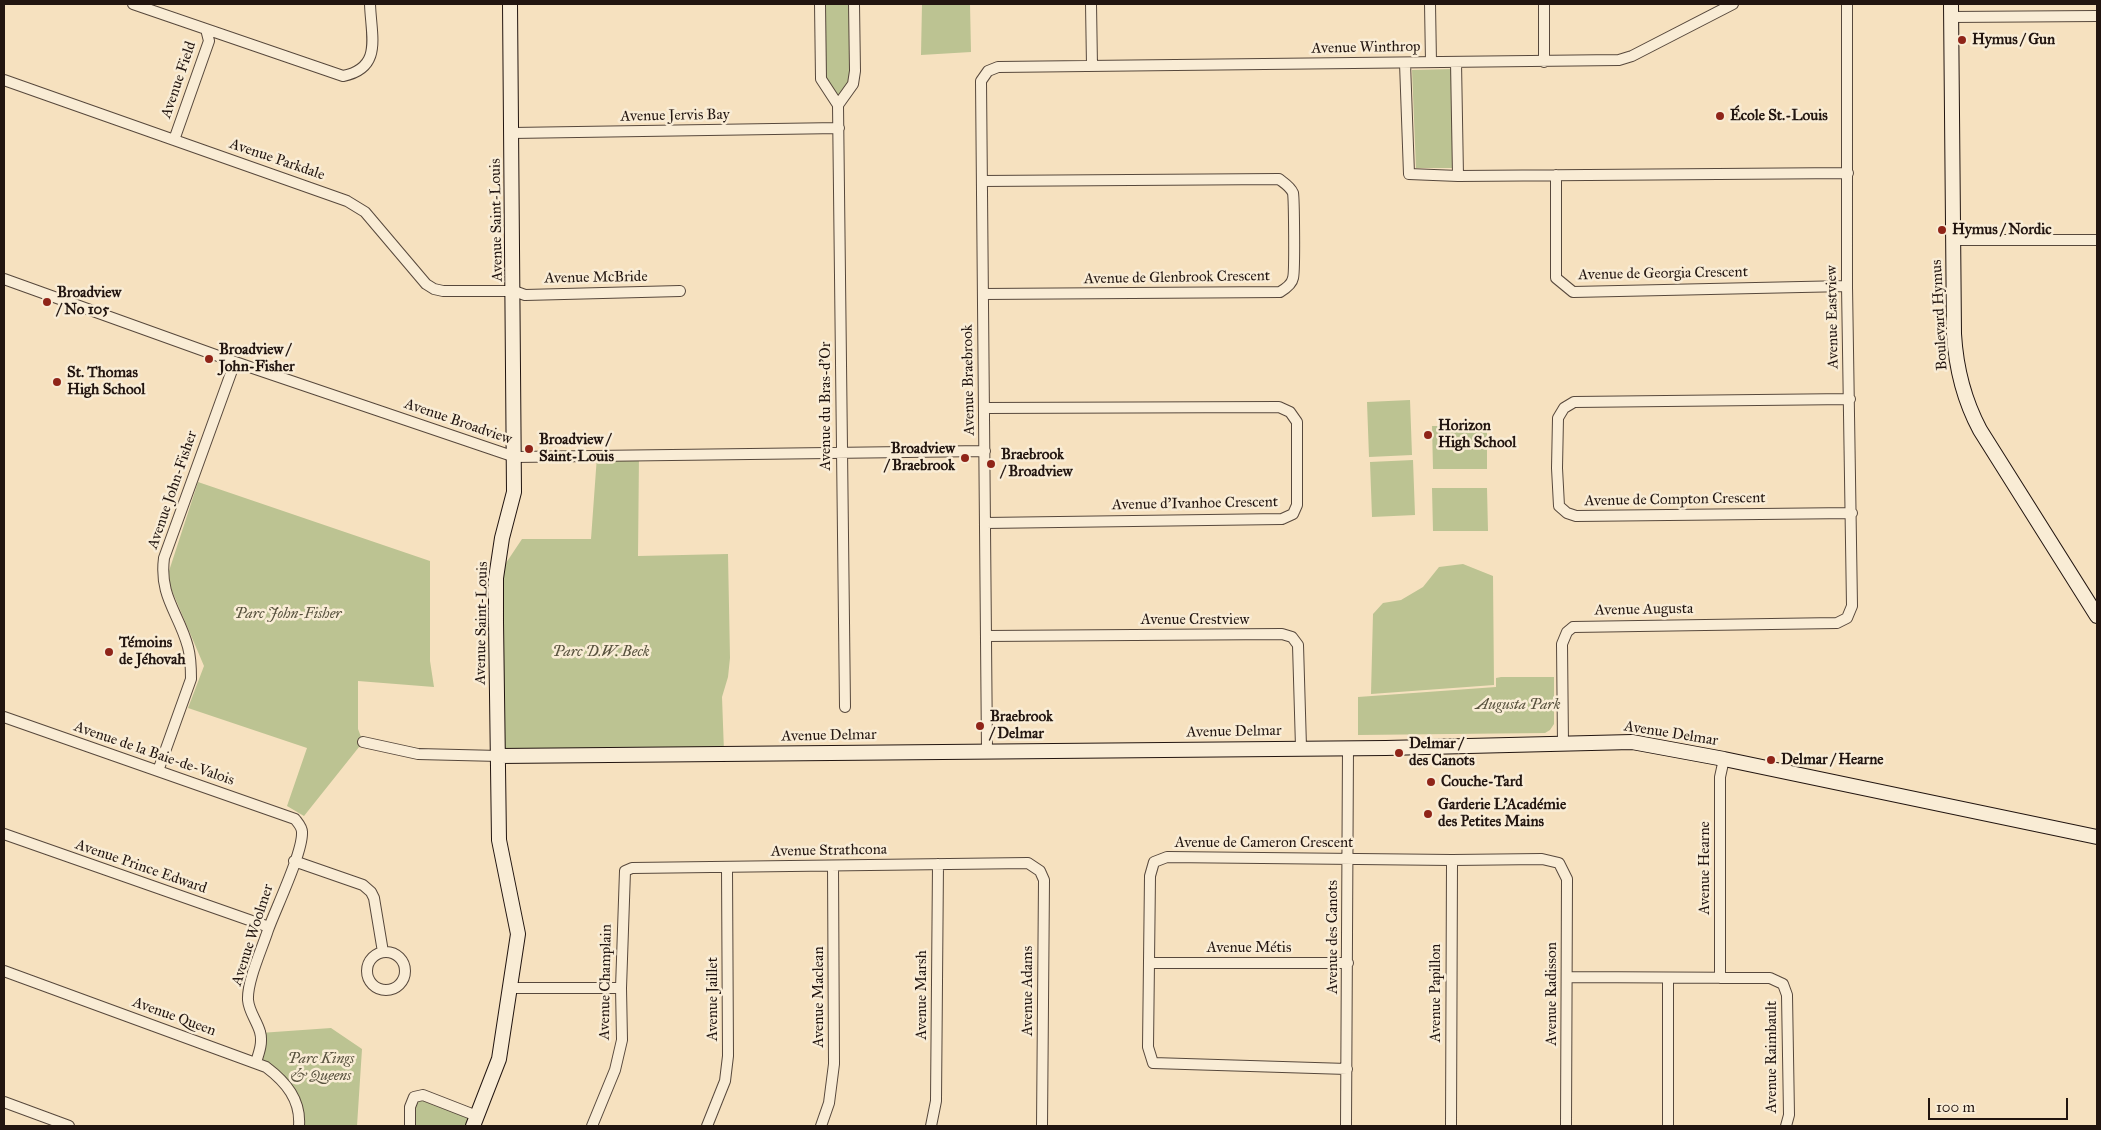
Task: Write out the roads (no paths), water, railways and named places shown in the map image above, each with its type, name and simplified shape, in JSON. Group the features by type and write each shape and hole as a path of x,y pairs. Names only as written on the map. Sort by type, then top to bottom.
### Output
{"street":[{"path":"133,4 342,76 355,74 364,68 371,57 370,4"},
{"name":"Avenue Saint-Louis","path":"410,1126 410,1107 414,1098 423,1095 475,1121 499,1059 518,934 499,840 496,578 502,538 514,492 515,457 510,4"},
{"path":"820,4 821,79 838,105 853,84 855,71 854,4"},
{"path":"1091,4 1092,66"},
{"path":"1430,4 1430,62"},
{"path":"1544,4 1544,62"},
{"name":"Avenue Winthrop","path":"988,71 998,67 1601,61 1625,58 1733,4"},
{"name":"Avenue Eastview","path":"1837,623 1847,618 1852,606 1847,4"},
{"path":"1951,10 2097,16"},
{"name":"Boulevard Hymus","path":"1951,10 1955,351 1960,377 1968,405 1990,446 2097,616"},
{"name":"Avenue Field","path":"174,140 208,41 206,29"},
{"path":"1456,62 1458,176"},
{"path":"1405,63 1409,174 1556,176 1848,173"},
{"name":"Avenue Braebrook","path":"987,750 981,81 988,71"},
{"name":"Avenue Parkdale","path":"4,80 346,200 365,212 426,284 434,290 514,292"},
{"name":"Avenue du Bras-d'Or","path":"838,105 845,708"},
{"name":"Avenue Jervis Bay","path":"512,133 838,128"},
{"name":"Avenue de Georgia Crescent","path":"1556,176 1556,278 1573,292 1848,286"},
{"name":"Avenue de Glenbrook Crescent","path":"982,181 1279,179 1288,185 1293,193 1294,235 1293,279 1280,292 983,294"},
{"path":"1953,240 2097,240"},
{"name":"Avenue Broadview","path":"4,279 235,362 515,457 985,451"},
{"name":"Avenue McBride","path":"514,292 525,295 680,291"},
{"name":"Avenue John-Fisher","path":"158,771 191,678 188,646 164,588 162,573 164,558 235,362"},
{"name":"Avenue de Compton Crescent","path":"1850,399 1574,402 1564,408 1558,418 1557,468 1559,506 1567,513 1576,516 1852,513"},
{"name":"Avenue d'Ivanhoe Crescent","path":"984,408 1279,407 1290,412 1297,422 1297,505 1293,514 1282,519 985,523"},
{"name":"Avenue Augusta","path":"1563,744 1562,644 1566,632 1573,627 1837,623"},
{"name":"Avenue Crestview","path":"986,636 1282,634 1292,637 1298,645 1301,747"},
{"name":"Avenue de la Baie-de-Valois","path":"4,718 295,819"},
{"name":"Avenue Delmar","path":"363,742 418,754 499,756 1348,748 1632,742 1724,759 2097,837"},
{"name":"Avenue des Canots","path":"1346,1126 1348,748"},
{"name":"Avenue Hearne","path":"1720,978 1720,777 1724,759"},
{"name":"Avenue Woolmer","path":"256,1062 260,1049 260,1033 251,1014 248,1000 250,986 269,928 300,847 302,832 295,819"},
{"name":"Avenue Prince Edward","path":"4,834 269,928"},
{"name":"Avenue de Cameron Crescent","path":"1347,1068 1153,1063 1148,1047 1150,876 1154,862 1167,858 1542,859 1559,863"},
{"name":"Avenue Papillon","path":"1451,1126 1452,860"},
{"path":"294,862 363,885 371,892 374,898 382,952"},
{"name":"Avenue Strathcona","path":"632,868 1028,863"},
{"name":"Avenue Adams","path":"1028,863 1040,871 1044,880 1042,1126"},
{"name":"Avenue Radisson","path":"1559,863 1567,879 1566,1126"},
{"name":"Avenue Marsh","path":"931,1126 936,1101 938,864"},
{"name":"Avenue Maclean","path":"821,1126 829,1103 834,1064 832,866"},
{"name":"Avenue Champlain","path":"592,1126 615,1070 622,1040 623,879 625,871 632,868"},
{"name":"Avenue Jaillet","path":"707,1126 725,1081 728,1056 727,868"},
{"name":"Avenue Métis","path":"1150,963 1348,963"},
{"name":"Avenue Queen","path":"4,971 256,1062 282,1078 293,1093 300,1114 299,1126"},
{"name":"Avenue Raimbault","path":"1567,977 1668,979 1770,978 1783,984 1787,994 1789,1116 1786,1126"},
{"path":"1668,979 1668,1126"},
{"path":"510,988 621,988"},
{"path":"4,1102 69,1126"}],"place":[{"name":"Hymus / Gun","path":"1962,40"},
{"name":"École St.-Louis","path":"1720,116"},
{"name":"Hymus / Nordic","path":"1942,230"},
{"name":"Broadview / No 105","path":"47,302"},
{"name":"Broadview / John-Fisher","path":"209,359"},
{"name":"St. Thomas High School","path":"57,382"},
{"name":"Horizon High School","path":"1428,435"},
{"name":"Broadview / Saint-Louis","path":"529,449"},
{"name":"Broadview / Braebrook","path":"965,458"},
{"name":"Braebrook / Broadview","path":"991,464"},
{"name":"Témoins de Jéhovah","path":"109,652"},
{"name":"Braebrook / Delmar","path":"980,726"},
{"name":"Delmar / des Canots","path":"1399,753"},
{"name":"Delmar / Hearne","path":"1771,760"},
{"name":"Couche-Tard","path":"1431,782"},
{"name":"Garderie L'Académie des Petites Mains","path":"1428,814"}],"park label":[{"name":"Parc John-Fisher","path":"288,614"},
{"name":"Parc D.W. Beck","path":"601,652"},
{"name":"Augusta Park","path":"1518,705"},
{"name":"Parc Kings & Queens","path":"321,1068"}]}
